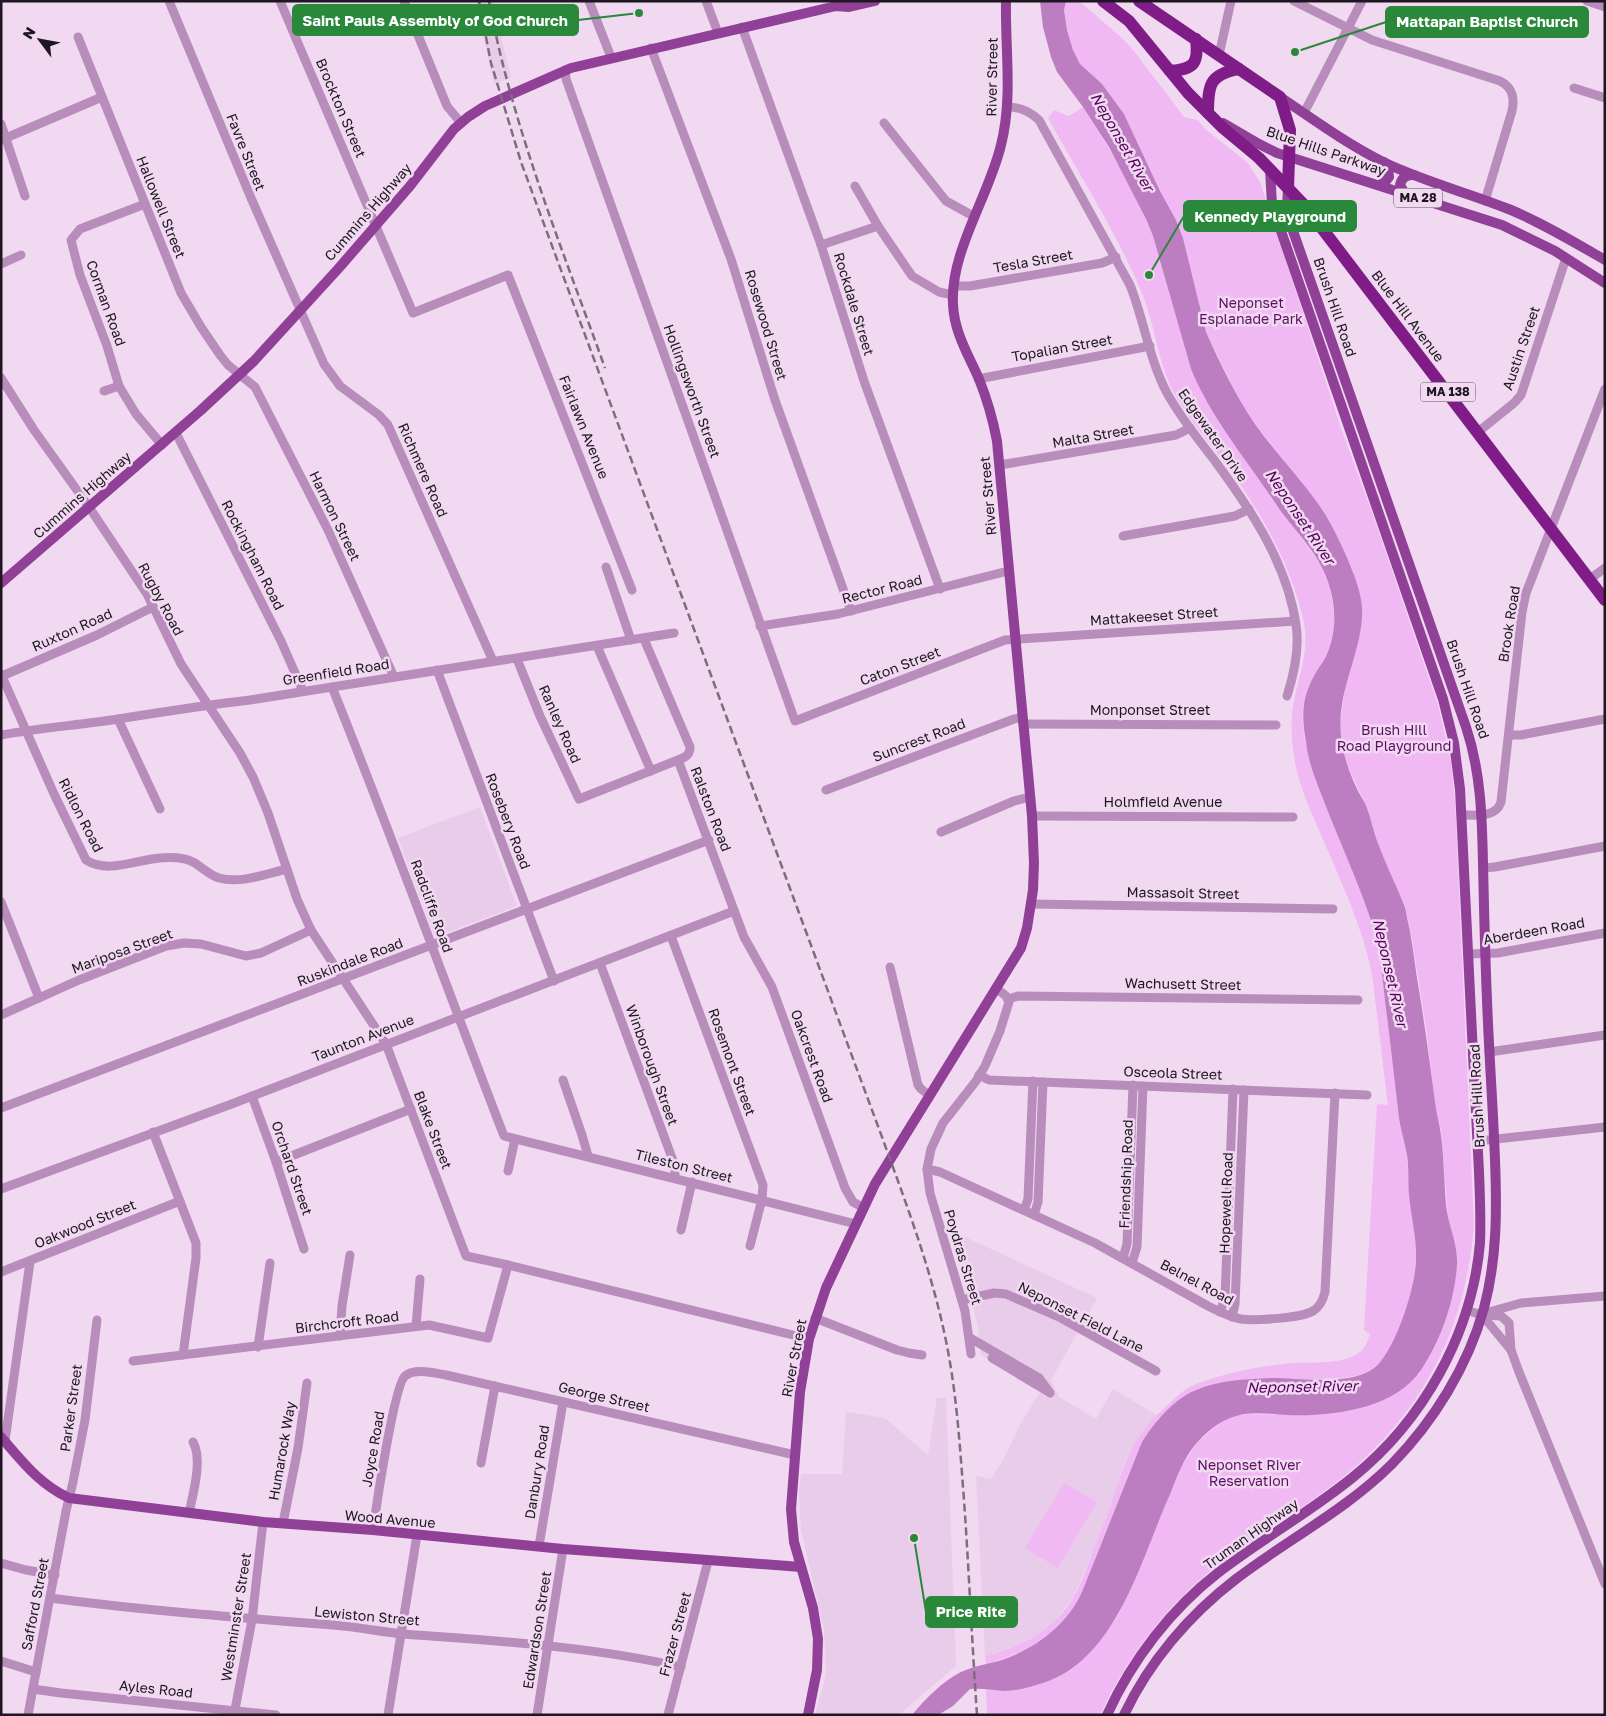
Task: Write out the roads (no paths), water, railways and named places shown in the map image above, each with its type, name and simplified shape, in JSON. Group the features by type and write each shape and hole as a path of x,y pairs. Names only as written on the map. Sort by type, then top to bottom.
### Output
{"highway":[{"name":"Blue Hills Parkway","path":"1103,1 1122,14 1134,26 1170,71 1208,113"},
{"name":"Blue Hills Parkway","path":"1139,1 1280,97"},
{"path":"1170,71 1187,69 1193,64 1197,57 1196,39"},
{"path":"1208,113 1208,92 1212,81 1223,72 1239,69"},
{"name":"Brush Hill Road","path":"1280,97 1289,125 1288,188"},
{"name":"Blue Hill Avenue","path":"1208,113 1270,169 1305,206 1605,600"}],"main road":[{"name":"Cummins Highway","path":"1,583 162,445 241,374 300,312 461,123 489,104 565,70 611,57 838,3 849,7 876,1"},
{"name":"River Street","path":"808,1715 816,1675 818,1639 813,1608 794,1542 791,1517 800,1392 809,1339 826,1288 864,1208 884,1169 1021,948 1032,904 1034,862 1032,816 1008,571 1000,466 992,419 978,379 958,335 954,318 953,291 961,256 999,155 1003,138 1008,86 1005,4"},
{"name":"Blue Hills Parkway","path":"1280,97 1342,139 1384,162 1537,222 1605,260"},
{"name":"Blue Hills Parkway","path":"1208,113 1259,144 1290,156 1502,225 1529,237 1605,283"},
{"path":"1378,185 1384,183 1389,177 1388,167 1384,162"},
{"name":"Brush Hill Road","path":"1270,169 1272,205 1447,714 1459,774 1478,1141 1480,1215 1480,1243 1466,1310"},
{"path":"1405,194 1400,185 1402,179 1406,176 1415,175"},
{"name":"Brush Hill Road","path":"1288,188 1287,208 1293,231 1471,743 1478,773 1482,815 1485,954 1494,1140 1496,1230 1491,1275 1482,1315"},
{"name":"MA 28","path":"1585,248 1605,252"},
{"name":"MA 28","path":"1584,270 1605,276"},
{"path":"1392,552 1404,548"},
{"name":"Truman Highway","path":"1107,1715 1127,1677 1153,1638 1182,1605 1211,1578 1341,1487 1386,1447 1432,1387 1453,1346 1466,1310"},
{"name":"Truman Highway","path":"1124,1715 1144,1678 1162,1653 1190,1620 1221,1590 1350,1501 1395,1460 1425,1426 1446,1394 1465,1359 1482,1315"},
{"name":"Wood Avenue","path":"3,1439 38,1479 52,1490 69,1498 263,1522 373,1530 417,1536 563,1549 801,1567"},
{"path":"1211,1578 1221,1590"}],"street":[{"name":"Favre Street","path":"169,1 300,312"},
{"name":"Brockton Street","path":"280,1 413,313 508,275"},
{"path":"404,1 448,106 461,123"},
{"path":"588,1 611,57"},
{"path":"706,1 718,33"},
{"path":"1219,55 1231,1"},
{"path":"1294,1 1372,40 1500,81 1509,88 1513,98 1512,110 1485,200"},
{"path":"1304,114 1362,1"},
{"path":"1587,1 1605,7"},
{"name":"Rockdale Street","path":"742,27 821,245 864,381 940,588"},
{"name":"Hallowell Street","path":"78,37 181,293 220,355 241,374"},
{"name":"Rosewood Street","path":"651,48 731,259 775,400 851,611"},
{"name":"Hollingsworth Street","path":"565,70 566,80 795,721"},
{"path":"1574,88 1605,98"},
{"path":"4,139 102,97"},
{"name":"Edgewater Drive","path":"1007,108 1019,108 1039,120 1116,257 1137,303 1162,383 1178,411 1249,509 1279,565 1294,611 1295,621 1295,661 1293,677 1287,696"},
{"path":"884,123 946,201 975,217"},
{"path":"1,124 4,139 25,196"},
{"path":"855,186 878,226 912,276 938,292 953,291"},
{"name":"Corman Road","path":"144,204 80,229 71,240 80,276 107,346 119,386 136,414 162,445"},
{"path":"821,245 878,226"},
{"path":"1,264 21,255"},
{"name":"Tesla Street","path":"953,291 970,286 1102,263 1116,257"},
{"name":"Austin Street","path":"1478,432 1521,395 1566,258"},
{"name":"Fairlawn Avenue","path":"508,275 632,590"},
{"name":"Richmere Road","path":"300,312 332,377 340,386 379,415 388,425 493,661"},
{"name":"Topalian Street","path":"978,379 1150,346"},
{"name":"Harmon Street","path":"241,374 255,386 328,530 394,677"},
{"name":"Rugby Road","path":"1,378 34,430 142,586 181,664 207,705"},
{"path":"104,391 119,386"},
{"name":"Brook Road","path":"1482,815 1495,812 1501,802 1524,604 1529,584 1605,388"},
{"name":"Malta Street","path":"1000,466 1176,435 1190,428"},
{"name":"Rockingham Road","path":"176,432 281,641 303,691"},
{"path":"1123,536 1235,516 1249,509"},
{"path":"606,567 631,640"},
{"path":"1590,579 1605,568"},
{"name":"Rector Road","path":"760,626 851,611 1008,571"},
{"name":"Ruxton Road","path":"2,675 97,635 152,607"},
{"name":"Mattakeeset Street","path":"1015,638 1295,621"},
{"name":"Greenfield Road","path":"1,735 250,700 674,633"},
{"name":"Caton Street","path":"795,721 1000,641 1015,638"},
{"name":"Ralston Road","path":"644,639 690,746 688,755 678,760 734,912"},
{"path":"597,646 651,771 678,760"},
{"name":"Ranley Road","path":"517,659 540,716 579,799 651,771"},
{"name":"Rosebery Road","path":"437,670 554,981"},
{"name":"Ridlon Road","path":"2,675 54,794 86,860 94,865 109,868 152,859 182,858 193,862 218,878 233,880 286,869"},
{"name":"Radcliffe Road","path":"332,687 408,881 504,1136"},
{"name":"Blake Street","path":"207,705 240,753 253,777 268,813 297,899 311,930 386,1044 466,1256 508,1264 809,1339"},
{"name":"Suncrest Road","path":"826,790 1014,718 1023,720"},
{"path":"118,719 160,809"},
{"path":"1509,735 1605,719"},
{"name":"Monponset Street","path":"1023,720 1276,725"},
{"path":"941,832 1014,801 1030,797"},
{"path":"1462,815 1482,815"},
{"name":"Holmfield Avenue","path":"1032,816 1293,817"},
{"name":"Ruskindale Road","path":"1,1108 709,840"},
{"path":"1483,868 1605,846"},
{"path":"1,902 39,998"},
{"name":"Massasoit Street","path":"1032,904 1333,909"},
{"name":"Taunton Avenue","path":"1,1189 252,1096 734,912"},
{"name":"Oakcrest Road","path":"734,912 750,949 772,987 845,1188 853,1202 864,1208"},
{"name":"Mariposa Street","path":"1,1015 79,980 166,946 184,943 201,944 246,956 261,953 311,930"},
{"name":"Aberdeen Road","path":"1468,954 1485,954 1605,933"},
{"name":"Rosemont Street","path":"671,936 761,1181 762,1199"},
{"name":"Winborough Street","path":"600,963 675,1166 675,1178"},
{"path":"890,967 918,1085 921,1090 929,1095"},
{"path":"927,1168 931,1149 943,1123 979,1076 1000,1031 1008,1008 1008,999 996,988"},
{"name":"Wachusett Street","path":"1008,999 1018,996 1358,1000"},
{"path":"1489,1052 1605,1035"},
{"name":"Osceola Street","path":"979,1076 989,1080 1367,1095"},
{"path":"563,1080 588,1156"},
{"path":"1024,1210 1028,1199 1033,1081"},
{"path":"1034,1215 1038,1202 1043,1082"},
{"name":"Friendship Road","path":"1123,1258 1127,1244 1133,1085"},
{"name":"Friendship Road","path":"1132,1263 1137,1247 1143,1086"},
{"name":"Hopewell Road","path":"1220,1312 1224,1298 1233,1089"},
{"name":"Hopewell Road","path":"1232,1316 1235,1304 1244,1090"},
{"name":"Belnel Road","path":"927,1168 940,1172 1090,1240 1220,1312 1250,1320 1300,1315 1315,1310 1323,1301 1325,1292 1335,1093"},
{"name":"Orchard Street","path":"252,1096 304,1249"},
{"path":"276,1162 411,1109"},
{"path":"1478,1141 1605,1127"},
{"path":"152,1132 196,1243 196,1258 183,1355"},
{"name":"Tileston Street","path":"504,1136 856,1224"},
{"path":"508,1171 516,1139"},
{"name":"Poydras Street","path":"927,1168 930,1193 962,1300 970,1346"},
{"path":"681,1230 692,1182"},
{"path":"750,1246 762,1199"},
{"name":"Oakwood Street","path":"1,1272 180,1201"},
{"path":"340,1336 350,1255"},
{"path":"3,1439 30,1262"},
{"path":"258,1347 270,1263"},
{"name":"Birchcroft Road","path":"133,1362 429,1325 488,1338 508,1264"},
{"path":"416,1326 420,1279"},
{"name":"Neponset Field Lane","path":"962,1300 994,1293 1006,1294 1061,1318 1156,1372"},
{"path":"1482,1315 1521,1303 1605,1296"},
{"path":"1466,1310 1482,1315 1501,1316 1507,1320 1510,1327 1511,1350"},
{"path":"1482,1315 1511,1350 1605,1584"},
{"path":"815,1318 897,1350 922,1355"},
{"name":"Parker Street","path":"69,1498 85,1420 97,1320"},
{"path":"970,1346 1039,1378 1050,1393 970,1346"},
{"name":"George Street","path":"407,1374 418,1372 446,1375 794,1455"},
{"name":"Joyce Road","path":"373,1530 394,1408 399,1386 407,1374"},
{"name":"Humarock Way","path":"283,1523 298,1448 307,1383"},
{"path":"481,1463 495,1386"},
{"name":"Danbury Road","path":"539,1546 563,1402"},
{"path":"190,1513 197,1469 196,1448 193,1442"},
{"name":"Safford Street","path":"28,1715 69,1498"},
{"name":"Westminster Street","path":"234,1713 252,1620 263,1522"},
{"path":"388,1715 417,1536"},
{"name":"Edwardson Street","path":"537,1715 563,1549"},
{"name":"Frazer Street","path":"668,1715 708,1561"},
{"path":"1,1563 55,1575"},
{"name":"Lewiston Street","path":"50,1598 252,1620 548,1646 610,1653 681,1667"},
{"path":"1,1661 36,1672"},
{"name":"Ayles Road","path":"33,1689 234,1713 276,1715"}],"water":[{"name":"Neponset River","path":"1040,1 1066,1 1064,10 1067,30 1073,50 1080,64 1102,84 1124,114 1160,191 1176,220 1183,238 1206,332 1222,367 1255,424 1324,513 1347,557 1356,580 1361,601 1362,617 1360,633 1341,710 1342,744 1351,775 1367,808 1383,857 1406,911 1443,1153 1446,1205 1457,1257 1456,1278 1446,1319 1435,1346 1421,1370 1410,1383 1395,1394 1379,1402 1342,1412 1304,1415 1242,1414 1218,1424 1198,1441 1181,1468 1125,1601 1110,1627 1092,1650 1071,1669 1046,1682 1020,1689 1004,1691 970,1689 953,1706 938,1715 912,1715 935,1691 954,1676 971,1668 1002,1660 1027,1649 1049,1634 1068,1615 1082,1592 1142,1442 1152,1427 1171,1406 1194,1391 1223,1382 1273,1378 1331,1380 1360,1375 1372,1369 1381,1361 1394,1340 1409,1299 1416,1261 1415,1236 1409,1195 1408,1160 1399,1115 1377,941 1363,897 1315,778 1304,729 1303,715 1306,695 1311,681 1328,651 1333,631 1334,611 1331,592 1319,562 1220,424 1200,388 1191,369 1153,236 1146,219 1109,147 1057,72 1043,27"}],"railway":[{"path":"479,1 491,63 521,162 882,1137 927,1266 947,1346 956,1403 977,1715"},
{"path":"489,1 499,48 524,140 555,232 605,368"}],"place":[{"name":"Saint Pauls Assembly of God Church","path":"639,13"},
{"name":"Mattapan Baptist Church","path":"1295,52"},
{"name":"Kennedy Playground","path":"1149,275"},
{"name":"Price Rite","path":"914,1538"}],"park label":[{"name":"Neponset Esplanade Park","path":"1251,312"},
{"name":"Brush Hill Road Playground","path":"1394,738"},
{"name":"Neponset River Reservation","path":"1249,1474"}]}
